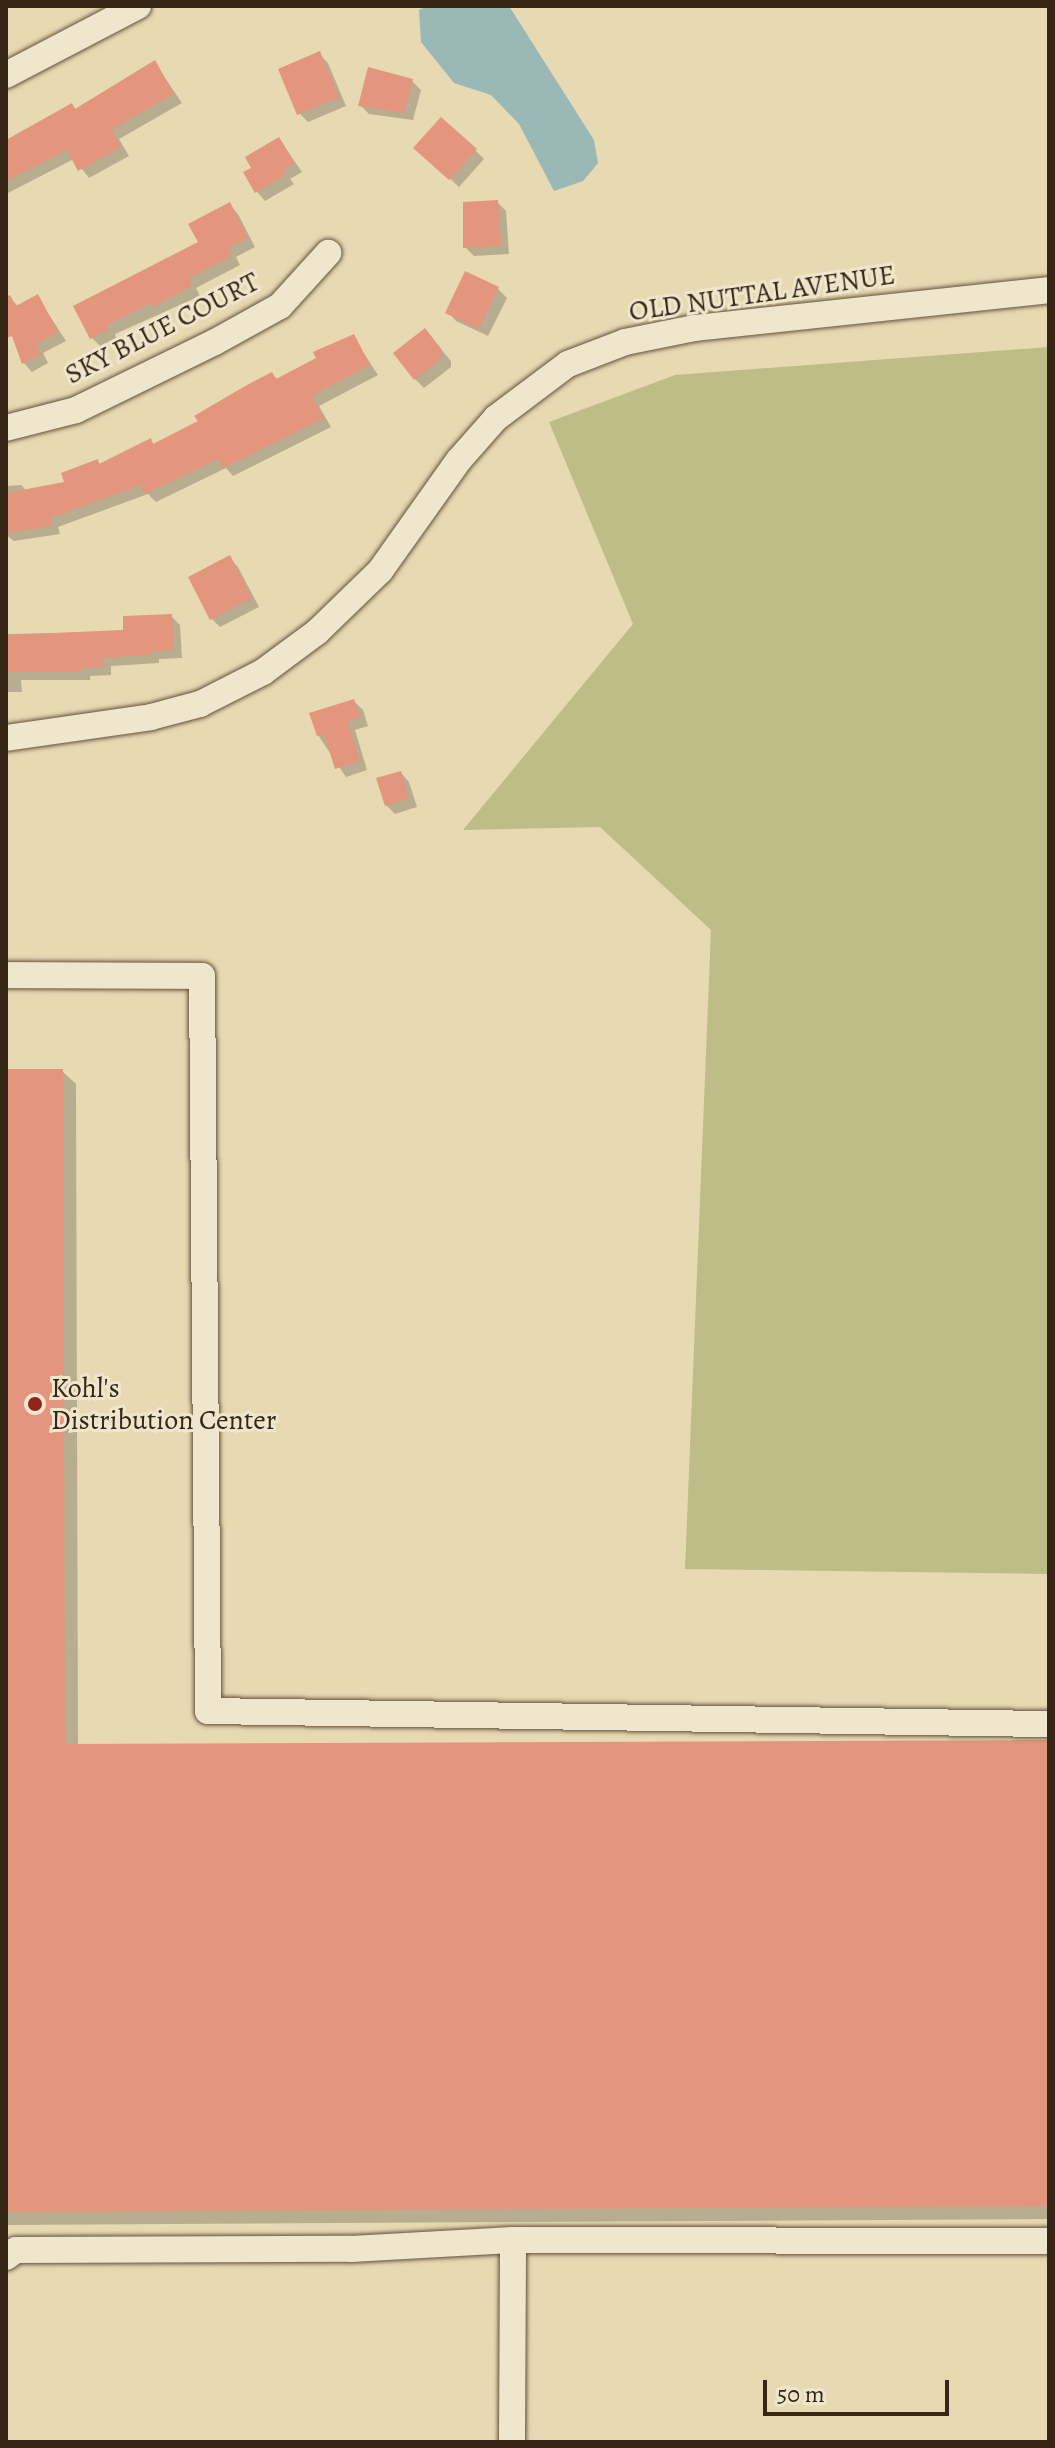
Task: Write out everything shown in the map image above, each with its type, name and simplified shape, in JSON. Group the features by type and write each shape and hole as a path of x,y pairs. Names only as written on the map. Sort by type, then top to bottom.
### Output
{"street":[{"path":"6,75 138,6"},
{"name":"SKY BLUE COURT","path":"6,428 76,410 215,342 280,306 328,253"},
{"name":"OLD NUTTAL AVENUE","path":"6,738 151,717 200,704 263,672 317,632 380,571 459,460 496,418 568,364 625,342 695,328 1049,290"},
{"path":"6,975 202,976 208,1711 1049,1724"},
{"path":"6,2257 16,2250 351,2249 513,2240 1049,2241"},
{"path":"512,2442 513,2240"}],"shaded area":[{"path":"1049,347 1049,1574 685,1569 711,930 600,827 463,830 633,624 549,422 675,375"}],"water":[{"path":"427,6 509,6 594,140 598,163 583,181 554,191 519,124 491,95 454,83 421,42 419,10"}],"building":[{"path":"320,51 339,97 297,115 278,69"},
{"path":"155,60 174,94 112,129 121,147 78,171 67,150 6,181 6,140 72,103 75,109"},
{"path":"368,67 413,79 404,113 358,106"},
{"path":"441,117 477,149 449,180 413,148"},
{"path":"279,137 295,163 283,170 286,175 255,193 243,172 251,168 245,157"},
{"path":"498,200 501,246 463,248 463,202"},
{"path":"230,202 248,238 228,248 232,256 188,279 192,286 153,307 151,303 107,325 109,329 90,339 73,306 198,242 188,224"},
{"path":"465,271 499,287 479,329 445,313"},
{"path":"38,294 58,332 36,344 41,354 22,364 12,336 6,338 6,297 10,295 16,306"},
{"path":"425,328 442,350 442,358 414,380 393,353"},
{"path":"354,334 370,365 312,396 324,418 223,468 218,459 145,494 141,485 51,518 52,526 6,533 6,493 64,482 61,473 98,459 99,464 151,438 153,444 198,421 194,416 247,385 272,372 276,379 316,358 313,352"},
{"path":"230,555 252,598 210,620 188,577"},
{"path":"172,614 174,650 103,658 103,667 82,668 82,672 6,672 6,635 123,630 123,616"},
{"path":"354,699 360,717 348,722 360,761 335,769 324,734 317,736 309,713"},
{"path":"401,771 409,798 385,806 376,778"},
{"name":"Kohl's Distribution Center","path":"6,1069 63,1069 65,1744 1049,1740 1049,2206 6,2212"}],"place":[{"name":"Kohl's Distribution Center","path":"35,1404"}]}
